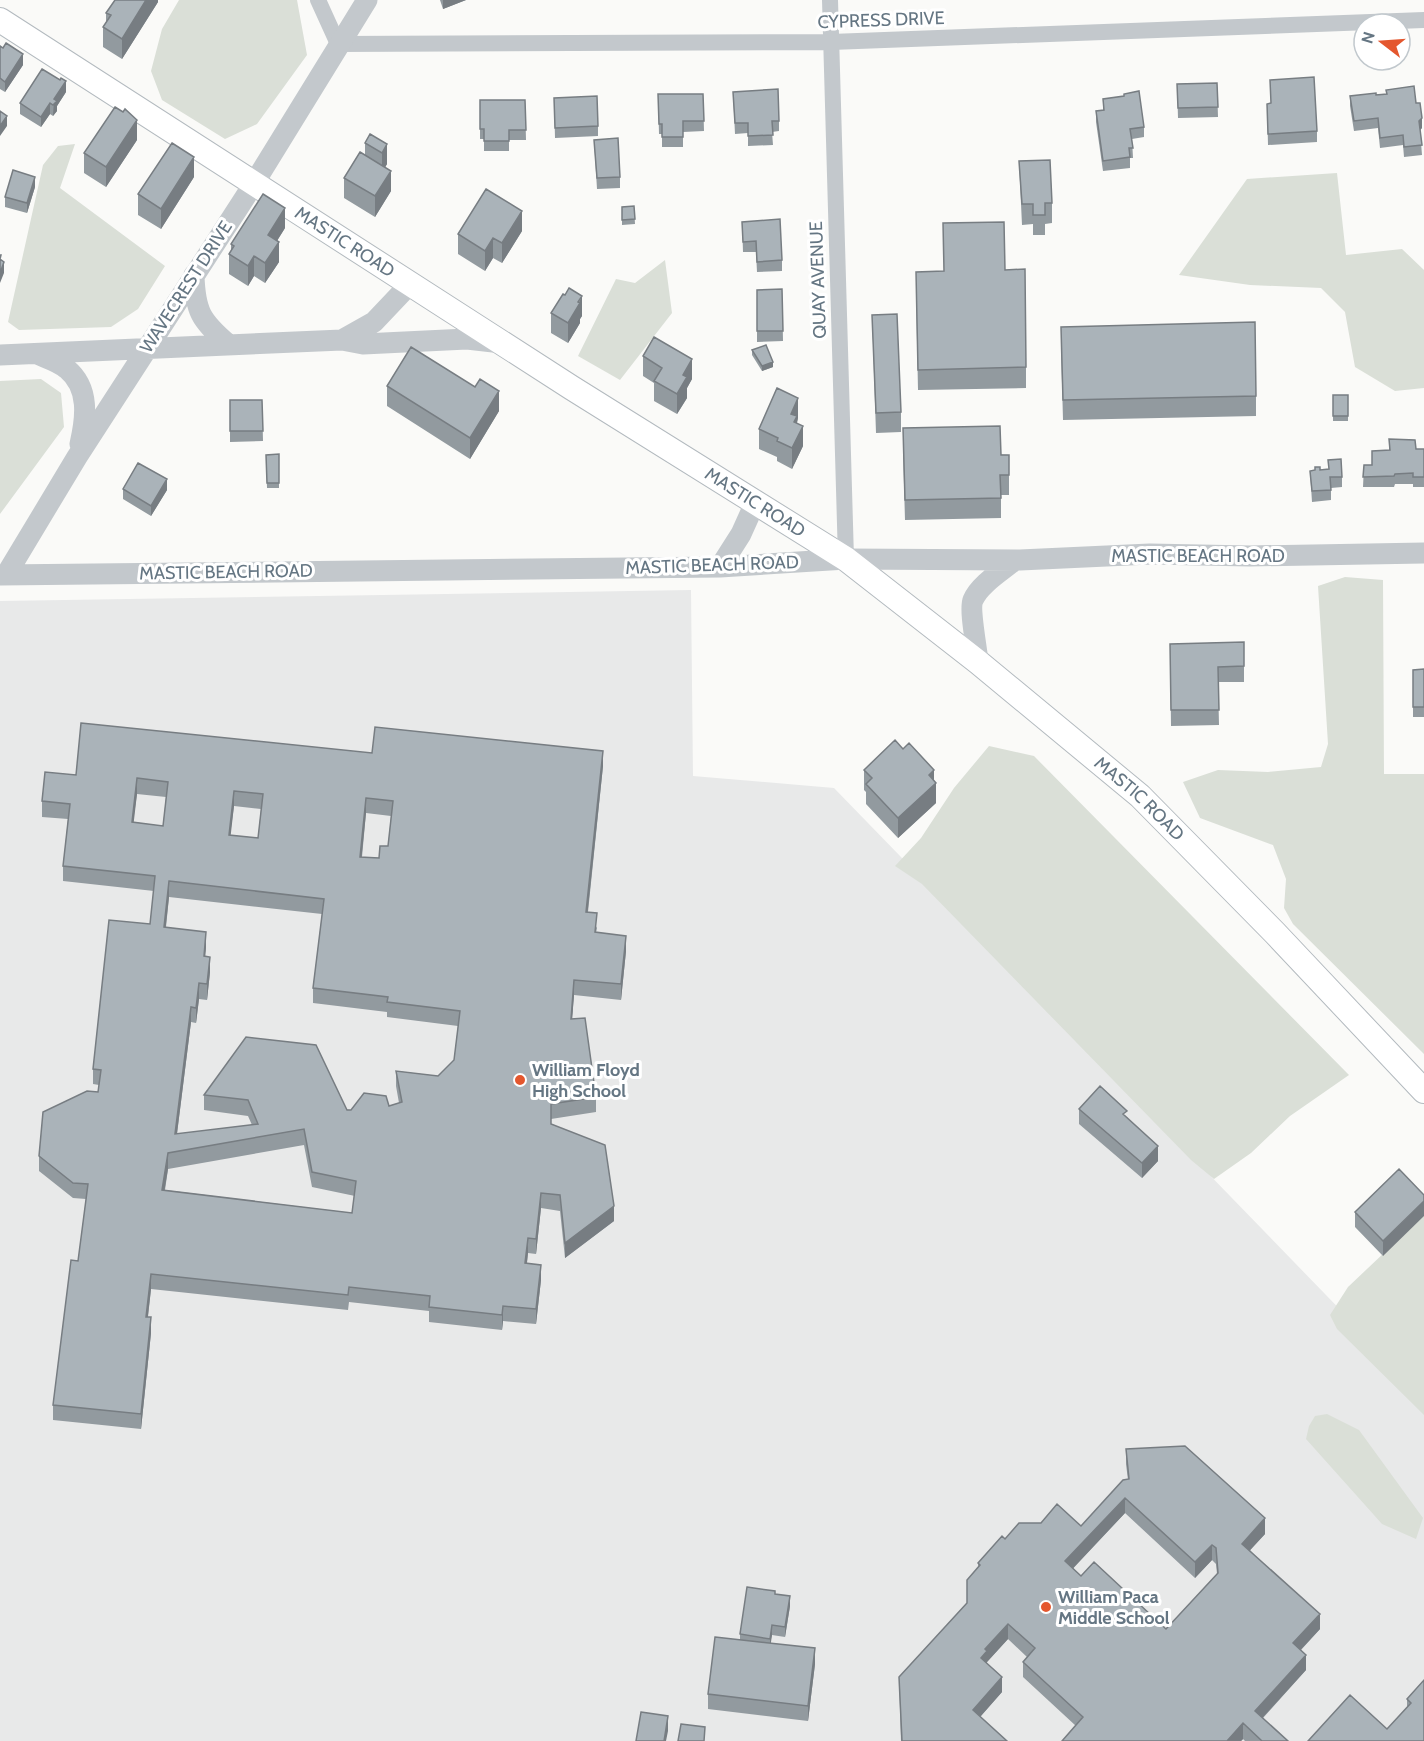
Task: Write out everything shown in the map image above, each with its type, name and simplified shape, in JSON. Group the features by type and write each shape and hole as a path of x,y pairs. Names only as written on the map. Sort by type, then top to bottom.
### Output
{"main road":[{"name":"MASTIC ROAD","path":"0,20 572,388 846,559 978,662 1140,796 1275,933 1424,1091"}],"street":[{"path":"318,0 338,44"},
{"name":"WAVECREST DRIVE","path":"3,575 253,184 367,0"},
{"name":"QUAY AVENUE","path":"830,0 846,559"},
{"name":"CYPRESS DRIVE","path":"338,44 831,42 1424,20"},
{"path":"194,275 195,299 207,327 228,344"},
{"path":"342,340 374,322 410,284"},
{"path":"0,355 342,340 363,344 467,339 504,343"},
{"path":"35,353 65,367 76,378 85,399 85,423 77,457"},
{"path":"720,567 741,534 755,503"},
{"name":"MASTIC BEACH ROAD","path":"3,575 720,567 846,559 1015,560 1150,554 1259,556 1424,553"},
{"path":"978,662 972,601 979,590 1015,560"}],"shaded area":[{"path":"179,0 297,0 307,55 257,124 225,139 162,100 151,71 162,29"},
{"path":"75,144 60,188 165,266 138,309 111,327 19,330 8,322 43,165 58,146"},
{"path":"1337,173 1346,255 1402,249 1424,270 1424,388 1395,391 1355,367 1345,312 1321,288 1250,285 1179,275 1247,179"},
{"path":"665,260 672,313 620,380 578,356 616,279 635,283"},
{"path":"41,379 61,393 64,427 0,514 0,381"},
{"path":"1345,577 1383,580 1384,774 1424,774 1424,1054 1293,924 1284,908 1286,879 1273,845 1200,818 1183,782 1218,770 1268,772 1321,767 1328,744 1318,586"},
{"path":"691,590 693,776 834,788 1424,1396 1424,1741 0,1741 0,601"},
{"path":"989,746 1034,756 1349,1075 1290,1116 1251,1153 1214,1179 1191,1160 922,884 895,866 921,838 954,788"},
{"path":"1424,1215 1424,1415 1337,1329 1330,1315 1348,1287"},
{"path":"1327,1414 1359,1430 1423,1518 1416,1539 1382,1524 1306,1439 1309,1426 1315,1416"}],"building":[{"path":"115,0 146,0 122,39 103,27 111,15 106,13"},
{"path":"6,43 23,54 5,82 0,78 0,46 3,48"},
{"path":"42,69 66,81 54,99 57,101 53,105 50,103 41,117 20,103"},
{"path":"1314,77 1317,131 1268,134 1267,104 1271,103 1270,80"},
{"path":"1217,83 1218,107 1178,108 1177,84"},
{"path":"1414,86 1416,103 1420,103 1422,118 1419,121 1422,145 1404,147 1403,135 1380,138 1378,118 1354,121 1350,96 1387,94 1386,90"},
{"path":"778,89 779,121 772,121 773,135 748,136 748,123 735,123 733,92"},
{"path":"1139,91 1144,127 1130,129 1133,148 1129,148 1130,157 1103,161 1096,111 1104,110 1103,99"},
{"path":"658,94 703,94 704,121 683,121 683,137 662,137"},
{"path":"597,96 598,126 555,128 554,98"},
{"path":"480,100 525,100 526,130 509,130 509,141 484,141 484,129 480,129"},
{"path":"115,107 123,112 125,109 137,120 106,167 84,153"},
{"path":"0,111 7,116 0,126"},
{"path":"370,134 387,144 382,153 365,143"},
{"path":"618,138 620,177 597,178 594,140"},
{"path":"172,143 194,157 161,209 138,194"},
{"path":"360,152 391,171 375,196 344,178"},
{"path":"1050,160 1052,203 1045,203 1045,215 1033,215 1033,204 1022,204 1019,161"},
{"path":"13,170 35,177 27,203 5,197"},
{"path":"486,189 522,211 502,243 493,238 485,251 458,234"},
{"path":"263,194 285,208 268,235 279,242 265,263 254,256 248,266 229,254 234,246 231,244"},
{"path":"634,206 635,219 622,220 622,207"},
{"path":"780,219 782,260 757,262 756,241 743,242 742,222"},
{"path":"1004,222 1005,270 1025,269 1026,367 918,370 916,272 944,271 943,223"},
{"path":"0,259 4,262 0,273"},
{"path":"569,288 582,296 568,323 551,313"},
{"path":"782,289 783,331 757,331 757,290"},
{"path":"897,314 901,412 876,413 872,315"},
{"path":"1255,322 1256,396 1063,400 1061,327"},
{"path":"654,337 692,359 683,375 687,377 677,394 654,381 662,368 643,356"},
{"path":"766,345 773,362 762,366 752,350"},
{"path":"411,347 475,387 480,379 499,391 470,438 387,386"},
{"path":"777,388 798,398 791,414 797,416 794,422 803,426 792,448 759,429"},
{"path":"1333,395 1348,395 1348,416 1333,416"},
{"path":"230,400 262,400 263,431 230,431"},
{"path":"1000,426 1001,455 1009,455 1009,475 1000,475 1001,498 905,500 903,428"},
{"path":"1389,439 1415,440 1416,449 1424,449 1424,477 1413,477 1413,473 1363,477 1364,465 1372,465 1372,451 1390,450"},
{"path":"279,454 279,483 267,483 266,455"},
{"path":"1341,459 1342,477 1330,477 1331,490 1312,491 1310,471 1315,470 1315,467 1320,467 1320,470 1329,469 1328,460"},
{"path":"138,463 167,479 151,506 123,489"},
{"path":"1244,642 1244,666 1218,667 1219,710 1171,710 1170,644"},
{"path":"1424,669 1424,707 1413,707 1413,670"},
{"name":"William Floyd High School","path":"81,723 372,753 375,727 603,751 586,912 597,913 595,932 626,936 621,984 574,980 571,1019 585,1018 596,1097 551,1104 551,1124 605,1145 614,1206 565,1243 560,1195 541,1193 536,1239 528,1238 525,1263 541,1265 536,1309 503,1306 502,1315 429,1307 430,1296 349,1287 348,1295 151,1274 146,1317 151,1317 141,1414 53,1405 71,1260 78,1261 88,1184 73,1183 39,1156 43,1112 87,1091 98,1092 101,1070 93,1069 109,920 150,924 155,876 63,866 70,804 42,801 45,772 76,775","holes":["137,778 168,782 163,826 132,822","234,791 263,794 258,838 229,835","366,798 393,801 388,846 380,846 379,858 360,857","169,881 324,899 313,988 388,997 387,1002 460,1011 454,1060 438,1076 396,1071 402,1102 389,1106 386,1096 364,1093 351,1110 347,1110 316,1045 246,1037 204,1095 248,1100 258,1124 175,1134 191,1007 196,1008 199,983 207,984 210,957 204,956 206,932 164,927","304,1129 312,1172 356,1181 352,1213 162,1190 168,1153"]},
{"path":"895,740 903,749 909,743 934,770 929,775 936,783 898,818 866,784 872,778 864,770"},
{"path":"1100,1086 1127,1111 1123,1114 1158,1146 1142,1163 1079,1109"},
{"path":"1399,1169 1424,1195 1424,1201 1383,1241 1355,1212"},
{"name":"William Paca Middle School","path":"1185,1446 1265,1518 1242,1544 1320,1614 1293,1643 1306,1655 1255,1711 1288,1741 1262,1741 1243,1723 1227,1741 1062,1741 1083,1717 1023,1662 1035,1648 1008,1624 985,1649 987,1651 981,1658 1002,1677 973,1710 1007,1741 902,1741 899,1677 967,1603 967,1580 980,1565 978,1563 1002,1536 1005,1539 1019,1523 1041,1523 1057,1504 1081,1526 1123,1480 1129,1479 1126,1449","holes":["1125,1498 1195,1562 1212,1545 1216,1548 1218,1573 1166,1629 1094,1562 1081,1576 1065,1561"]},
{"path":"747,1587 775,1591 775,1594 790,1596 785,1627 772,1625 770,1639 740,1634"},
{"path":"715,1637 815,1648 808,1706 708,1694"},
{"path":"1424,1680 1424,1741 1308,1741 1350,1695 1387,1729 1411,1703 1407,1699"},
{"path":"641,1712 668,1716 664,1741 636,1741"},
{"path":"681,1724 705,1727 704,1741 678,1741"}],"place":[{"name":"William Floyd High School","path":"520,1080"},
{"name":"William Paca Middle School","path":"1046,1607"}]}
